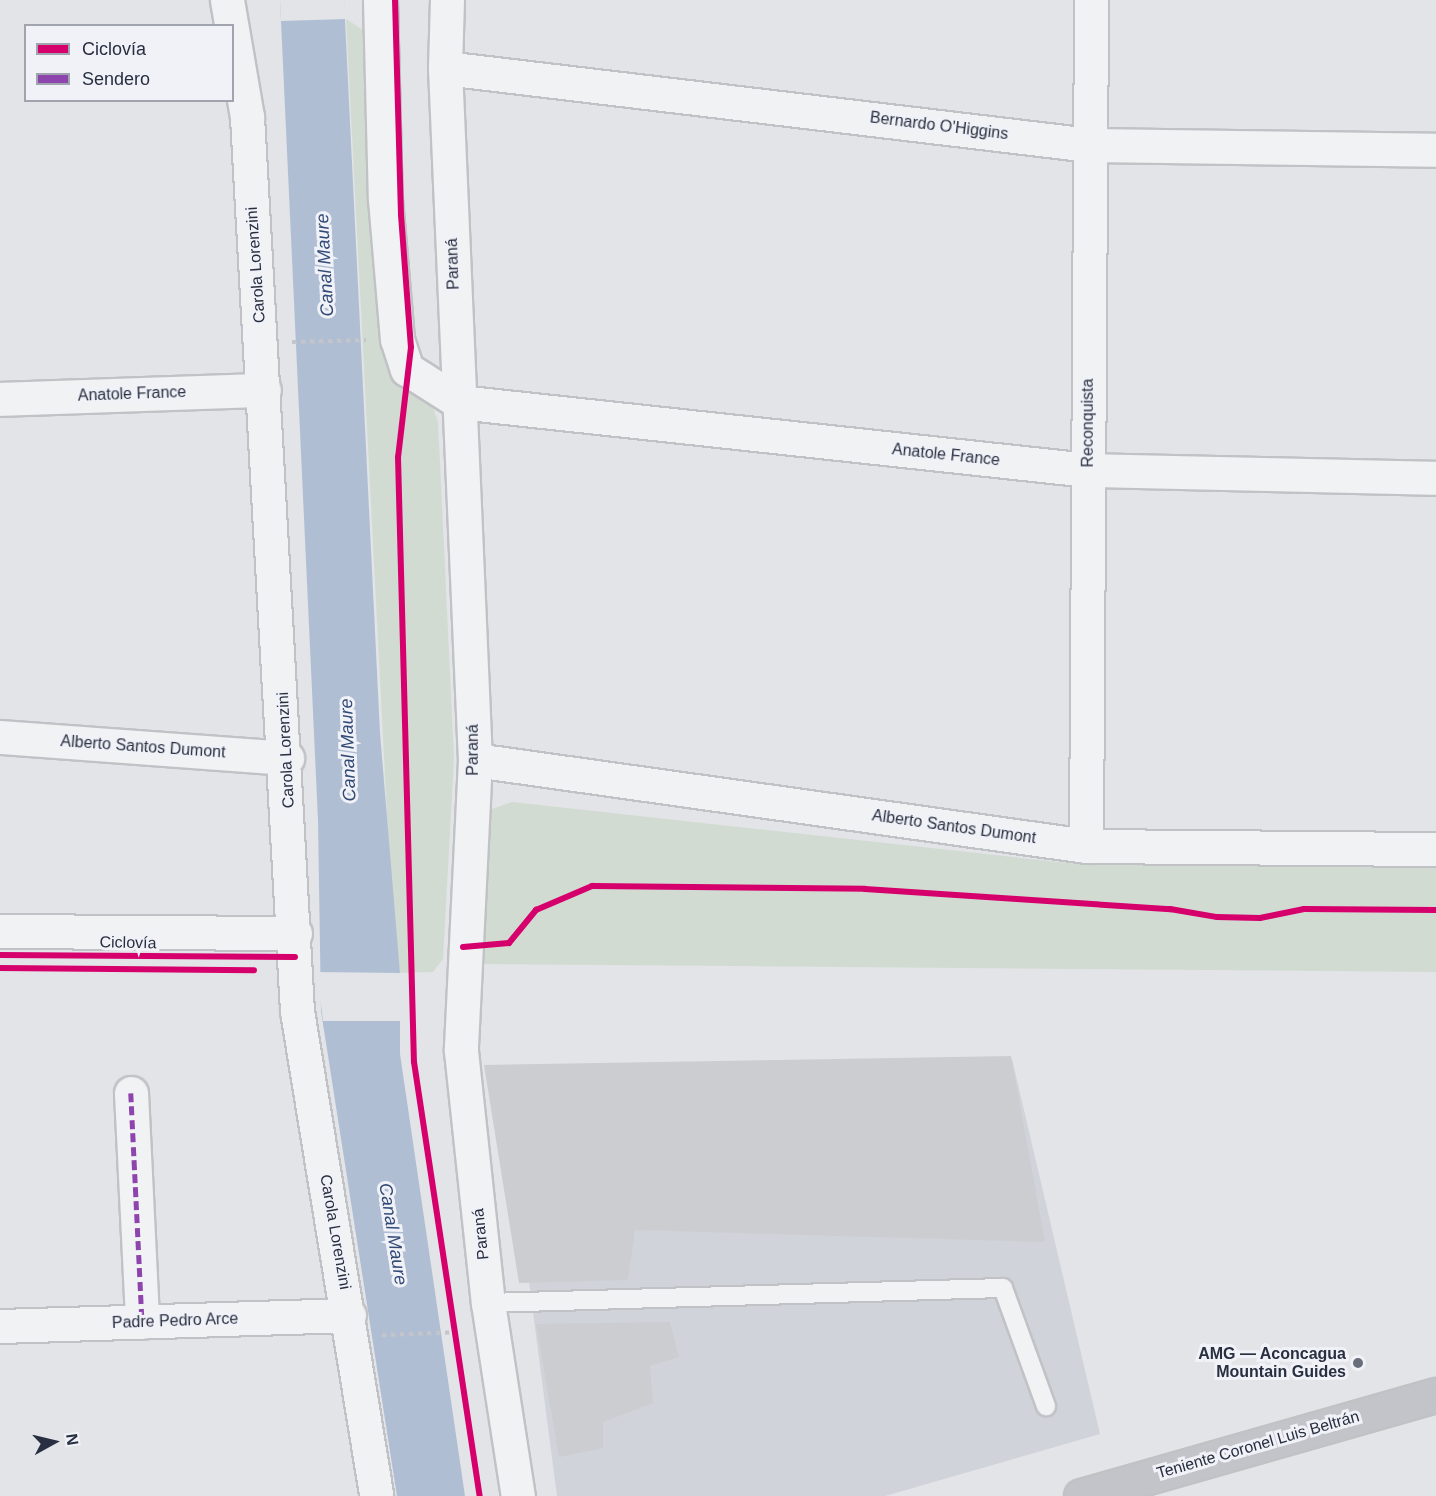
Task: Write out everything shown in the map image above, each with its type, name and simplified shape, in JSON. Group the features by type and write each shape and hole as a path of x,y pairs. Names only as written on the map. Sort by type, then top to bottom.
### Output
{"main road":[{"name":"Teniente Coronel Luis Beltrán","path":"1081,1496 1436,1395"}],"street":[{"name":"Carola Lorenzini","path":"227,0 231,24"},
{"path":"380,0 385,198 397,339 407,369 459,402"},
{"name":"Paraná","path":"447,0 445,68 475,760 460,1011 488,1303 518,1496"},
{"name":"Reconquista","path":"1086,846 1091,0"},
{"name":"Carola Lorenzini","path":"234,41 247,117 287,758 296,933 297,1011 361,1325 376,1496"},
{"name":"Bernardo O'Higgins","path":"445,68 1090,145 1436,150"},
{"name":"Anatole France","path":"0,399 264,390"},
{"name":"Anatole France","path":"459,402 1088,470 1436,478"},
{"name":"Alberto Santos Dumont","path":"0,737 287,758"},
{"name":"Alberto Santos Dumont","path":"475,760 1086,846 1436,849"},
{"path":"0,931 296,933"},
{"path":"131,1093 142,1322"},
{"name":"Padre Pedro Arce","path":"0,1326 142,1322 361,1325"}],"lane":[{"path":"488,1303 1003,1288 1046,1406"}],"path":[{"path":"296,342 363,340"},
{"path":"453,1321 457,1343"},
{"path":"361,1325 441,1333"}],"shaded area":[{"path":"346,19 366,32 399,375 433,408 438,422 454,758 443,959 433,972 400,973 391,893"},
{"path":"512,802 1076,864 1436,867 1436,972 482,964 487,821 492,809"},
{"path":"1012,1059 1100,1434 885,1496 557,1496 501,1067"}],"water":[{"name":"Canal Maure","path":"280,0 344,0 380,733 400,973 400,1054 465,1496 397,1496 321,1011 318,820"}],"pier":[{"path":"280,0 344,0 346,19 281,21"},
{"path":"317,972 400,973 400,1021 323,1021"}],"building":[{"path":"1011,1056 1045,1242 635,1230 628,1280 519,1283 484,1065"},
{"path":"670,1322 679,1357 650,1366 653,1403 603,1422 603,1448 559,1457 536,1324"}],"marked path":[{"path":"131,1093 142,1322"}],"cycle path":[{"path":"395,0 401,215 411,347 398,457 414,1062 480,1496"},
{"path":"463,947 509,943 536,910 592,886 865,889 1170,909 1217,917 1260,918 1304,909 1436,910"},
{"name":"Ciclovía","path":"0,955 295,957"},
{"path":"0,968 254,970"}],"place":[{"name":"AMG — Aconcagua Mountain Guides","path":"1358,1363"}]}
